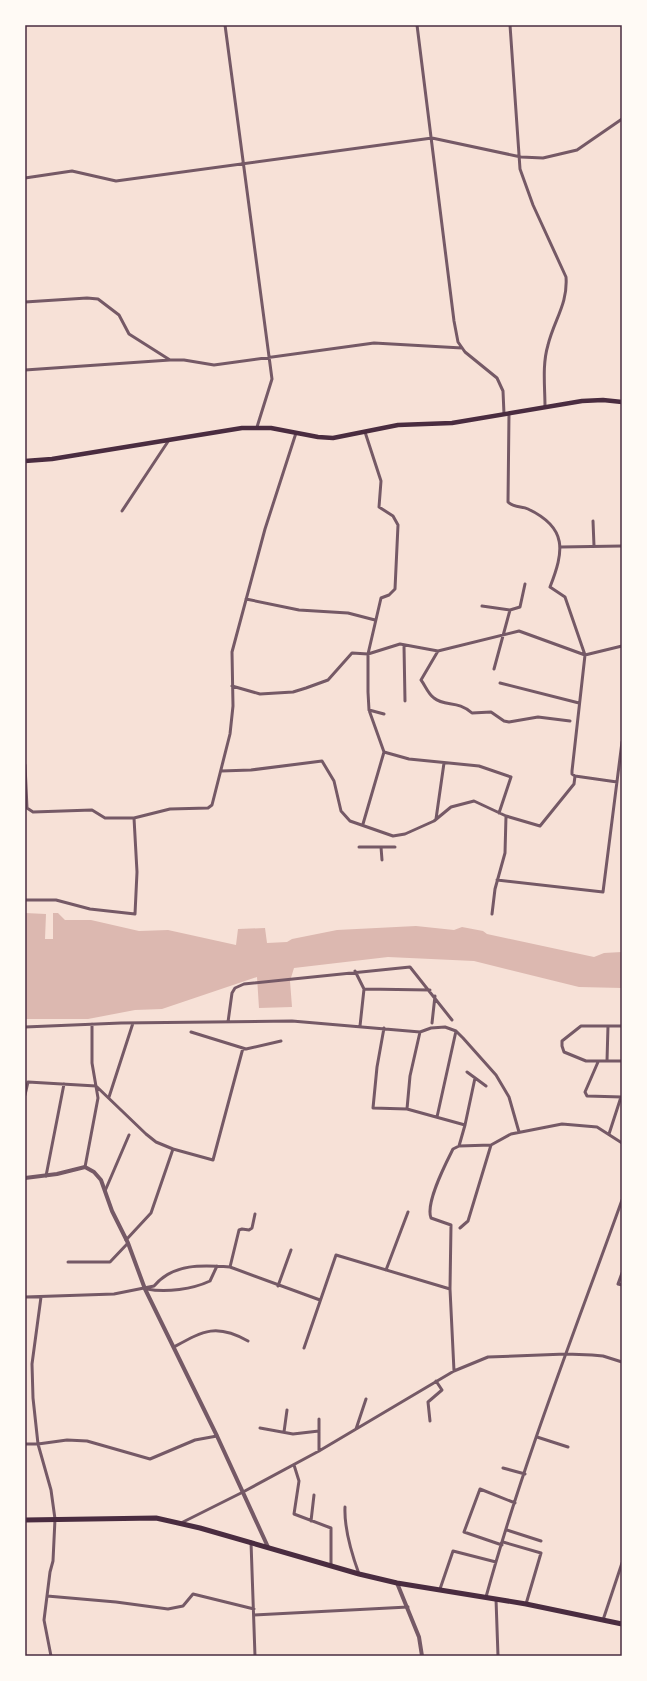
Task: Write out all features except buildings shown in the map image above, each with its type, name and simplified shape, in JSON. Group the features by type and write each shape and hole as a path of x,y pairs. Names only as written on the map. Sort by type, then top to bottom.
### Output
{"main road":[{"path":"25,461 52,459 257,427 333,438 398,425 452,423 545,407 603,400 622,402"},
{"path":"25,1520 156,1518 181,1523 359,1574 397,1583 440,1588 622,1624"}],"street":[{"path":"225,25 242,164 272,379 257,427"},
{"path":"221,771 251,770 322,761 334,781 340,811 350,821 363,824 393,836 405,834 436,819 451,807 474,801 506,816 540,826 574,784 575,776 572,774 572,771 585,655 566,597 550,587 558,566 561,547 556,529 547,520 524,507 515,506 508,502 506,413 503,391 497,378 462,348 458,342 454,321 417,25"},
{"path":"510,25 521,157 520,169 533,205 566,278 567,290 565,302 555,322 545,358 545,407"},
{"path":"25,178 72,171 116,181 432,138 521,157 543,158 577,150 622,119"},
{"path":"25,302 87,298 98,299 119,315 129,334 170,360"},
{"path":"25,370 170,360 184,360 214,365 269,356 374,343 462,348"},
{"path":"363,824 384,752 369,710 368,654 381,598 389,596 395,589 398,525 393,516 379,507 381,481 365,432"},
{"path":"25,765 27,808 33,812 92,810 104,818 134,818 170,809 208,808 212,805 230,734 233,713 232,652 265,529 296,433"},
{"path":"122,511 169,440"},
{"path":"593,521 594,546"},
{"path":"561,547 622,546"},
{"path":"482,606 510,610 520,606 525,584"},
{"path":"246,599 299,610 335,612 375,620"},
{"path":"494,669 502,634 510,610"},
{"path":"232,686 260,694 294,692 328,680 352,653 368,654 400,644 404,646 438,651 519,631 585,655 622,646"},
{"path":"404,646 405,701"},
{"path":"438,651 421,680 432,698 465,706 472,713 491,712 504,721 509,722 538,717 570,721"},
{"path":"500,683 579,703"},
{"path":"369,710 384,714"},
{"path":"497,880 603,892 622,742"},
{"path":"384,752 410,759 479,766 510,776 499,813"},
{"path":"436,819 444,763"},
{"path":"575,776 617,782"},
{"path":"492,914 497,880 505,853 506,816"},
{"path":"25,900 56,900 90,909 135,914 137,872 134,818"},
{"path":"359,847 395,847"},
{"path":"381,847 382,860"},
{"path":"228,1022 232,993 235,988 244,984 355,971 410,967 435,996 452,1020"},
{"path":"355,971 364,989 360,1026"},
{"path":"364,989 430,990"},
{"path":"432,1023 435,996"},
{"path":"25,1027 133,1023 292,1021 420,1032 431,1028 445,1027 456,1031 496,1075 509,1097 519,1132"},
{"path":"109,1097 133,1023"},
{"path":"85,1167 98,1098 92,1063 92,1024"},
{"path":"622,1026 581,1026 562,1041 564,1052 586,1061 622,1061"},
{"path":"606,1061 608,1026"},
{"path":"384,1028 377,1068 373,1108 407,1109 465,1125"},
{"path":"437,1117 456,1031"},
{"path":"191,1032 246,1049 281,1041"},
{"path":"407,1109 410,1076 420,1032"},
{"path":"25,1095 28,1082 96,1086 156,1142 173,1149 213,1160 243,1048"},
{"path":"598,1062 585,1092 587,1096 621,1097 609,1134"},
{"path":"467,1072 486,1086"},
{"path":"459,1146 476,1078"},
{"path":"46,1176 64,1084"},
{"path":"454,1371 450,1289 451,1225 431,1218 430,1214 432,1199 453,1149 459,1146 491,1145 510,1134 562,1124 597,1127 622,1143"},
{"path":"105,1191 129,1135"},
{"path":"460,1228 468,1221 491,1145"},
{"path":"68,1262 110,1262 151,1213 173,1149"},
{"path":"25,1178 46,1176 85,1167 94,1172 101,1180 112,1211 127,1241 145,1289 217,1436 268,1547"},
{"path":"486,1597 537,1437 622,1200"},
{"path":"386,1270 408,1212"},
{"path":"230,1267 239,1230 249,1230 252,1228 255,1214"},
{"path":"278,1286 290,1250"},
{"path":"304,1348 336,1255 450,1289"},
{"path":"25,1297 114,1294 145,1289 154,1286 161,1278 172,1271 193,1266 217,1266 230,1267 278,1286 320,1300"},
{"path":"145,1289 156,1291 200,1285 210,1281 217,1266"},
{"path":"622,1273 618,1284 622,1285"},
{"path":"41,1297 32,1364 33,1398 38,1444 52,1490 56,1519 54,1561 50,1572 44,1620 51,1656"},
{"path":"174,1347 199,1334 216,1329 229,1332 248,1341"},
{"path":"181,1523 320,1451 454,1371 488,1357 566,1354 603,1356 622,1362"},
{"path":"430,1421 428,1402 442,1390 436,1381"},
{"path":"356,1429 366,1399"},
{"path":"284,1432 287,1410"},
{"path":"319,1419 320,1451"},
{"path":"260,1428 293,1434 319,1431"},
{"path":"25,1444 38,1444 67,1440 87,1441 150,1459 195,1440 217,1436"},
{"path":"537,1437 568,1447"},
{"path":"294,1465 299,1481 294,1514 331,1528 331,1565"},
{"path":"503,1468 525,1474"},
{"path":"515,1503 480,1489 464,1532 503,1544 541,1553 526,1604"},
{"path":"311,1521 314,1495"},
{"path":"344,1507 344,1520 351,1552 359,1574"},
{"path":"507,1530 541,1541"},
{"path":"251,1542 255,1656"},
{"path":"440,1588 453,1550 496,1562"},
{"path":"603,1620 622,1563"},
{"path":"397,1583 419,1637 422,1656"},
{"path":"48,1596 116,1602 168,1609 183,1606 193,1594 254,1609"},
{"path":"496,1599 498,1656"},
{"path":"254,1615 408,1607"}],"shaded area":[{"path":"25,913 46,914 45,939 53,939 53,913 58,913 65,920 91,920 139,931 168,930 236,945 238,929 265,928 267,943 287,942 292,939 337,930 416,926 454,930 462,927 483,931 487,934 594,957 604,953 622,952 622,988 579,987 474,961 388,957 294,968 290,981 292,1007 259,1008 257,977 162,1009 135,1010 88,1019 25,1019"}]}
